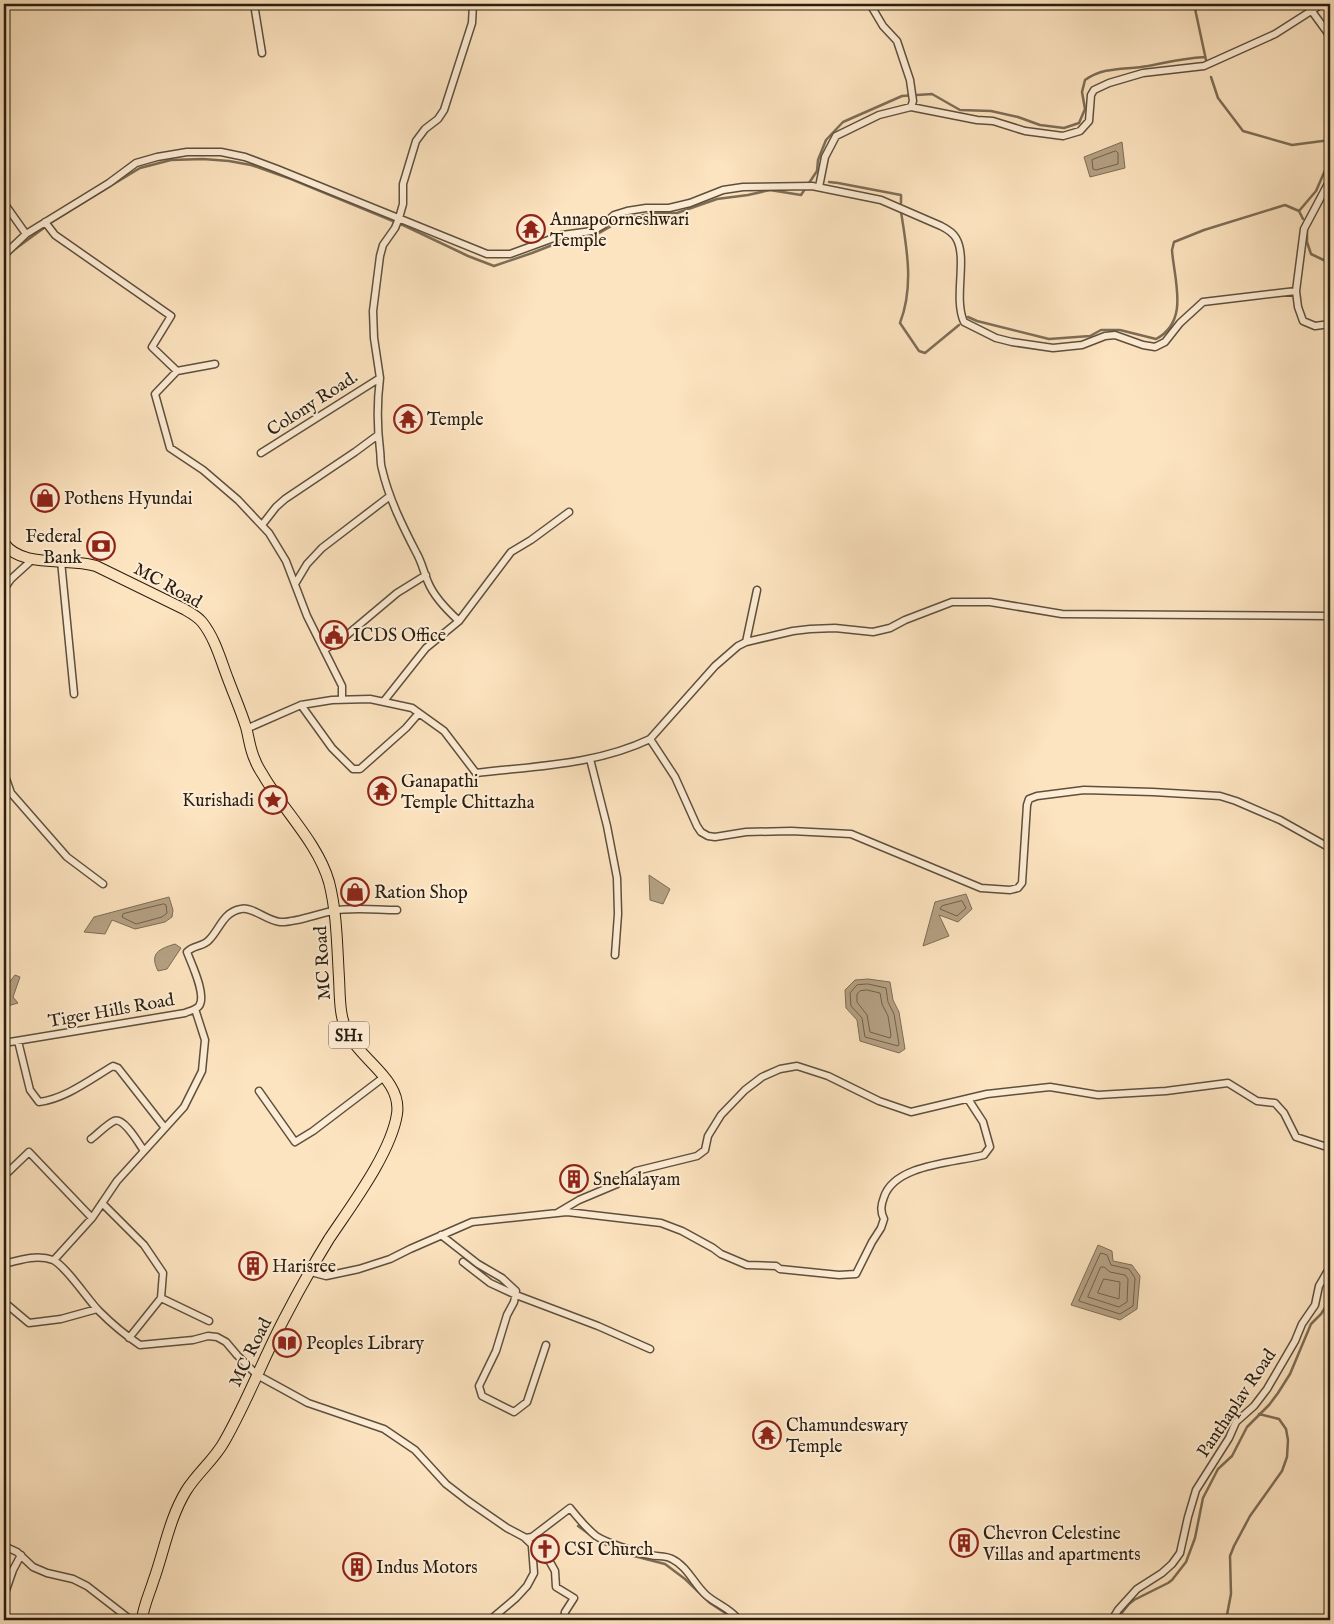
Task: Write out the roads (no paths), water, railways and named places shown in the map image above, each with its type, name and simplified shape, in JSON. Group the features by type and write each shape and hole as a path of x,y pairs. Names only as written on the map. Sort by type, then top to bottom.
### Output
{"main road":[{"name":"MC Road","path":"4,543 15,554 25,558 86,562 96,566 194,614 203,623 210,634 246,729 254,760 269,786 300,827 325,870 334,910 340,1008 344,1023 354,1044 384,1077 393,1091 397,1102 397,1113 386,1148 284,1318 223,1444 197,1475 182,1500 162,1550 154,1581 144,1605 142,1620"}],"street":[{"path":"254,4 262,53"},
{"path":"380,378 374,338 373,311 380,256 383,245 398,222 403,204 403,184 416,141 425,129 438,119 444,110 472,23 473,4"},
{"path":"870,4 883,26 897,41 910,80 912,104"},
{"path":"819,187 825,157 836,136 879,115 912,104 977,120 993,121 1024,131 1063,136 1080,131 1089,121 1091,95 1094,90 1109,83 1143,73 1204,66 1275,34 1322,4"},
{"path":"1311,10 1330,36"},
{"path":"4,255 26,234 109,183 136,163 186,152 221,152 245,157 398,222 487,254 510,254 562,235 592,232 614,215 627,211 646,208 669,208 690,203 723,190 743,187 812,186 881,200 950,231 956,238 959,247 961,316 964,322 996,338 1053,348 1082,345 1105,336 1115,335 1154,347 1165,342 1180,323 1203,302 1296,291"},
{"path":"1330,180 1304,228 1296,291 1298,307 1303,320 1315,326 1330,324"},
{"path":"4,203 26,234"},
{"path":"44,222 55,235 171,316 152,347 177,372"},
{"path":"214,364 177,372 155,394 170,448 203,470 238,500 262,524 280,550 307,616 342,686 342,700"},
{"name":"Colony Road.","path":"380,378 377,414 378,435 381,467 390,496 409,540 418,554 433,592 459,621"},
{"name":"Colony Road.","path":"261,453 380,378"},
{"path":"262,524 276,506 285,499 378,435"},
{"path":"294,584 307,564 322,548 390,496"},
{"path":"384,702 426,648 459,621 511,552 569,512"},
{"path":"4,589 33,559"},
{"path":"61,561 74,694"},
{"path":"324,650 348,635 397,593 418,584 426,575"},
{"path":"746,642 757,590"},
{"path":"246,729 301,705 370,699 412,708 444,731 476,773 590,759 636,746 650,739 715,666 738,646 746,642 810,629 834,628 873,632 890,628 904,620 952,602 972,601 1007,604 1062,614 1329,616 1330,624"},
{"path":"301,705 332,748 353,769 360,769 406,728 418,713"},
{"path":"650,739 675,776 697,826 701,832 708,836 715,837 746,832 790,831 851,834 981,888 1010,890 1018,888 1022,883 1029,799 1037,796 1084,790 1220,796 1280,820 1330,848"},
{"path":"590,759 607,826 617,878 618,914 615,955"},
{"path":"4,773 11,793 67,856 103,884"},
{"name":"Tiger Hills Road","path":"10,1042 185,1013 195,1009 201,1002 201,992 196,974 186,952 191,947 205,944 224,919 234,911 243,908 272,921 283,922 334,910"},
{"path":"334,910 397,910"},
{"path":"54,1260 92,1218 117,1181 184,1107 202,1071 205,1040 195,1009"},
{"path":"18,1041 30,1090 39,1102 46,1102 64,1095 113,1066 122,1073 165,1128"},
{"path":"557,1213 578,1200 617,1184 636,1171 697,1156 705,1150 708,1136 721,1116 744,1090 762,1077 780,1069 797,1066 828,1076 879,1101 911,1112 987,1094 1050,1087 1098,1095 1166,1091 1228,1083 1257,1101 1275,1103 1284,1114 1296,1137 1330,1148"},
{"path":"259,1091 295,1142 313,1132 384,1077"},
{"path":"311,1272 326,1276 344,1273 390,1259 472,1222 567,1212 661,1223 682,1231 721,1254 747,1265 776,1266 780,1269 839,1275 856,1274 881,1228 884,1219 881,1213 882,1204 887,1188 892,1183 905,1174 926,1167 984,1155 990,1147 983,1122 968,1099"},
{"path":"91,1139 118,1120 124,1124 144,1151"},
{"path":"4,1176 29,1152 92,1218"},
{"path":"102,1203 144,1245 163,1273 161,1298 129,1338"},
{"path":"441,1235 516,1291 496,1350 479,1386 482,1396 514,1412 519,1409 526,1402 546,1345"},
{"path":"5,1262 24,1258 54,1260 78,1285 97,1310 129,1338 140,1345 193,1340 208,1336 217,1337 226,1342 237,1356 257,1374 308,1402 384,1429 415,1450 446,1484 468,1501 525,1538 532,1547 550,1562 555,1571 556,1587 574,1598 565,1612 564,1620"},
{"path":"463,1262 490,1282 516,1295 598,1326 650,1349"},
{"name":"Panthaplav Road","path":"1112,1620 1118,1610 1137,1589 1162,1573 1180,1553 1196,1490 1230,1438 1236,1422 1254,1406 1267,1389 1295,1341 1302,1324 1315,1305 1319,1286 1330,1267"},
{"path":"161,1298 209,1321"},
{"path":"4,1302 30,1324 97,1310"},
{"path":"525,1538 532,1537 570,1508 584,1526 598,1537 630,1550 651,1556 670,1558 676,1561 686,1570 704,1593 739,1620"},
{"path":"4,1546 23,1557 31,1566 73,1579 87,1586 131,1620"},
{"path":"490,1620 527,1586 534,1573 532,1547"},
{"path":"4,1596 13,1570 23,1557"}],"water":[{"path":"1122,142 1125,168 1090,177 1084,157"},
{"path":"649,875 670,889 663,904 650,900"},
{"path":"966,894 972,909 958,922 939,915 949,936 923,946 935,902"},
{"path":"169,897 173,910 172,917 165,922 135,929 112,920 105,934 84,932 94,917"},
{"path":"175,944 181,948 167,969 158,971 155,965 155,956 160,950"},
{"path":"15,975 20,977 13,997 18,1003 4,1007 4,989"},
{"path":"868,979 890,982 893,1000 899,1012 905,1049 899,1053 860,1041 857,1020 846,1008 845,990 855,980"},
{"path":"1098,1245 1112,1251 1113,1261 1132,1265 1140,1276 1137,1309 1120,1320 1071,1305"}],"waterway":[{"path":"1194,4 1206,60"},
{"path":"4,261 11,252 52,222 140,168 171,160 203,159 251,165 291,179 405,226 468,256 494,266 555,244 582,239 601,232 625,218 657,213 677,213 717,199 770,190 801,195 817,171 818,160 826,140 843,122 902,96 932,94 960,110 991,111 1018,117 1040,125 1064,128 1079,123 1085,109 1082,92 1085,80 1100,72 1205,57"},
{"path":"1211,77 1218,98 1243,131 1292,145 1330,140"},
{"path":"1299,211 1316,191 1330,159"},
{"path":"829,182 901,195 901,203"},
{"path":"968,317 977,321 1049,339 1090,336 1101,330 1120,330 1156,339 1167,331 1177,311 1178,299 1172,250 1174,242 1204,230 1285,205 1299,211 1303,219"},
{"path":"901,212 907,254 908,282 907,296 900,323 919,351 925,353 959,325"},
{"path":"1307,230 1307,242 1311,254 1330,263"},
{"path":"1116,1620 1134,1600 1172,1580 1186,1562 1195,1538 1203,1498 1218,1469 1232,1456 1247,1427 1278,1393 1290,1374 1311,1324 1321,1314 1330,1300"},
{"path":"1226,1620 1231,1594 1230,1556 1250,1516 1282,1471 1287,1457 1288,1440 1286,1429 1279,1419 1259,1414"},
{"path":"578,1526 589,1534"},
{"path":"599,1541 630,1555 665,1564 685,1579 710,1603 736,1620"}],"place":[{"name":"Annapoorneshwari Temple","path":"531,229"},
{"name":"Temple","path":"408,419"},
{"name":"Pothens Hyundai","path":"45,498"},
{"name":"Federal Bank","path":"101,546"},
{"name":"ICDS Office","path":"334,635"},
{"name":"Ganapathi Temple Chittazha","path":"382,791"},
{"name":"Kurishadi","path":"273,800"},
{"name":"Ration Shop","path":"355,892"},
{"name":"Snehalayam","path":"574,1179"},
{"name":"Harisree","path":"253,1266"},
{"name":"Peoples Library","path":"287,1343"},
{"name":"Chamundeswary Temple","path":"767,1435"},
{"name":"Chevron Celestine Villas and apartments","path":"964,1543"},
{"name":"CSI Church","path":"545,1549"},
{"name":"Indus Motors","path":"357,1567"}]}
